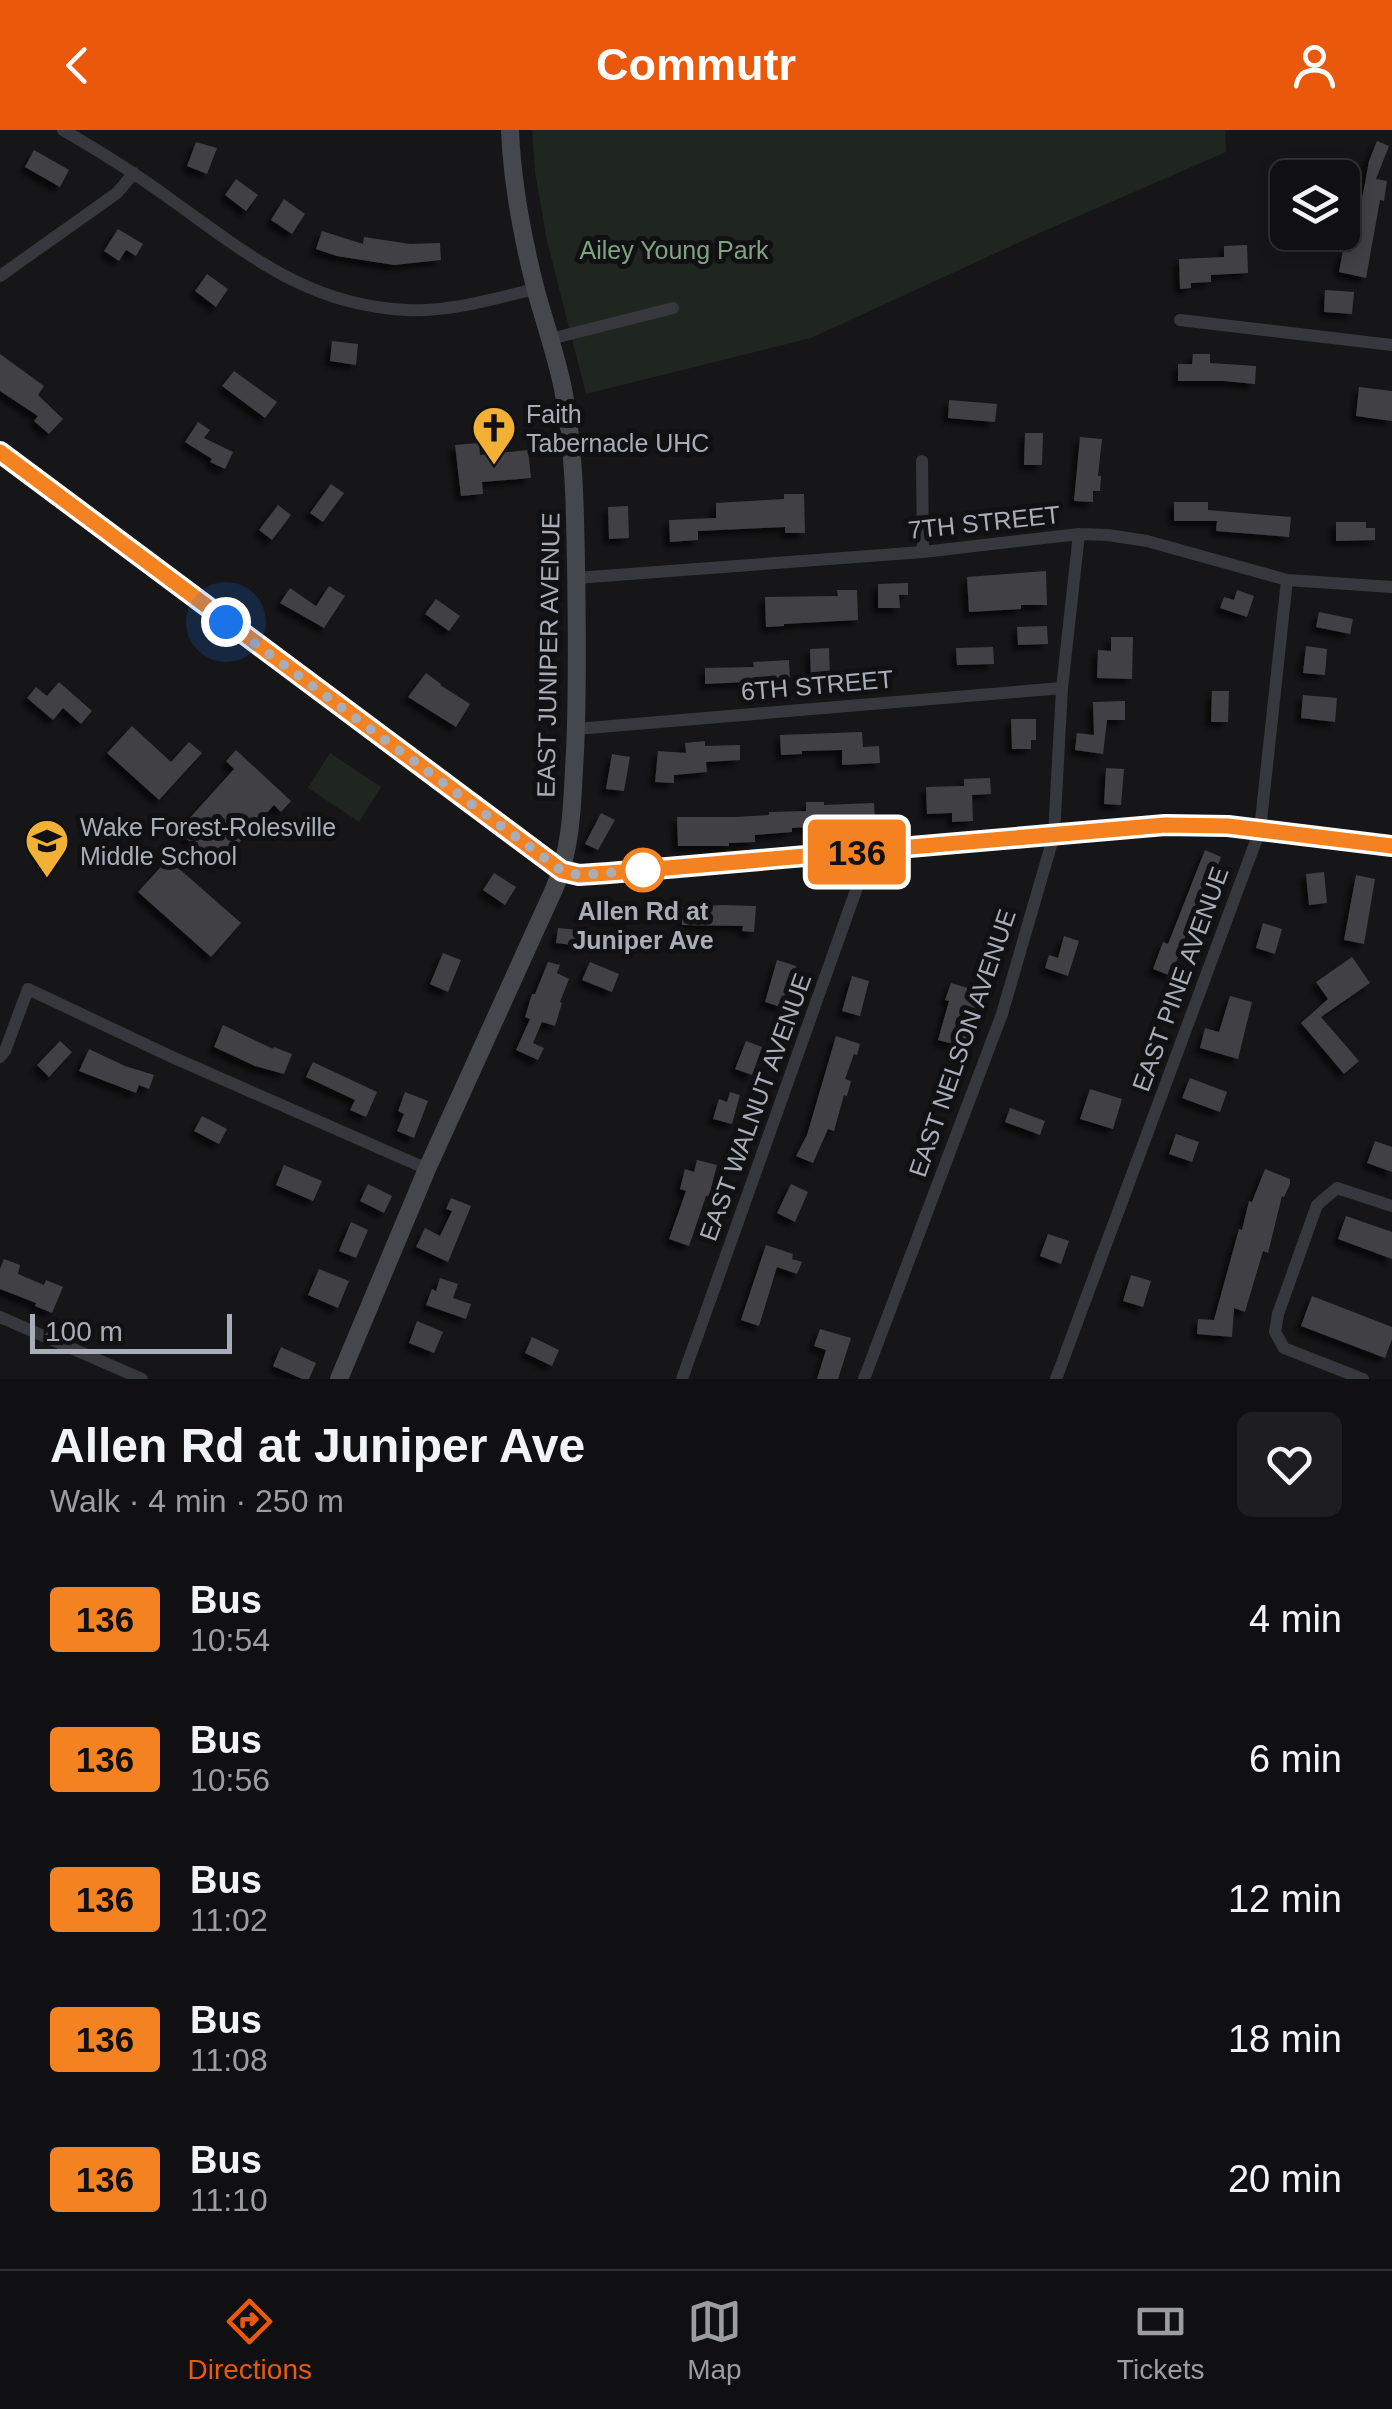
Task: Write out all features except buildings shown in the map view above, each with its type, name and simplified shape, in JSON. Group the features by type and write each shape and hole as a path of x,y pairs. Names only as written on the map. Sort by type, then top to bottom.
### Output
{"street":[{"path":"63,130 134,173 258,262 296,284 345,300 405,310 462,306 536,289"},
{"name":"EAST JUNIPER AVENUE","path":"339,1379 428,1168 562,871 570,832 576,729 571,434 516,198 510,130"},
{"path":"0,276 117,193 134,173"},
{"path":"550,339 672,308"},
{"path":"1180,320 1392,343"},
{"path":"0,452 562,871 594,874 1165,825 1260,830 1392,846"},
{"path":"922,461 923,552"},
{"name":"7TH STREET","path":"576,578 923,552 1079,534 1147,541 1288,580 1392,587"},
{"name":"EAST NELSON AVENUE","path":"864,1379 1002,1014 1054,834 1062,688 1079,534"},
{"name":"EAST PINE AVENUE","path":"1056,1379 1260,830 1288,580"},
{"name":"6TH STREET","path":"576,729 1062,688"},
{"name":"EAST WALNUT AVENUE","path":"682,1379 870,851"},
{"path":"0,1057 28,989 172,1057 428,1168"},
{"path":"1363,1379 1284,1348 1275,1332 1278,1314 1317,1206 1336,1188 1392,1206"},
{"path":"0,1316 142,1379"}],"green space":[{"name":"Ailey Young Park","path":"532,130 1225,130 1226,152 811,338 586,394 547,241"},
{"path":"330,753 381,787 359,822 308,788"}],"bus line":[{"name":"136","path":"0,452 562,871 579,875 609,873 1192,824 1392,846"}],"place":[{"name":"Faith Tabernacle UHC","path":"494,466"},
{"name":"Allen Rd at Juniper Ave","path":"643,870"},
{"name":"Wake Forest-Rolesville Middle School","path":"47,879"}],"route":[{"path":"226,622 562,871 579,875 648,870 643,870"}]}
